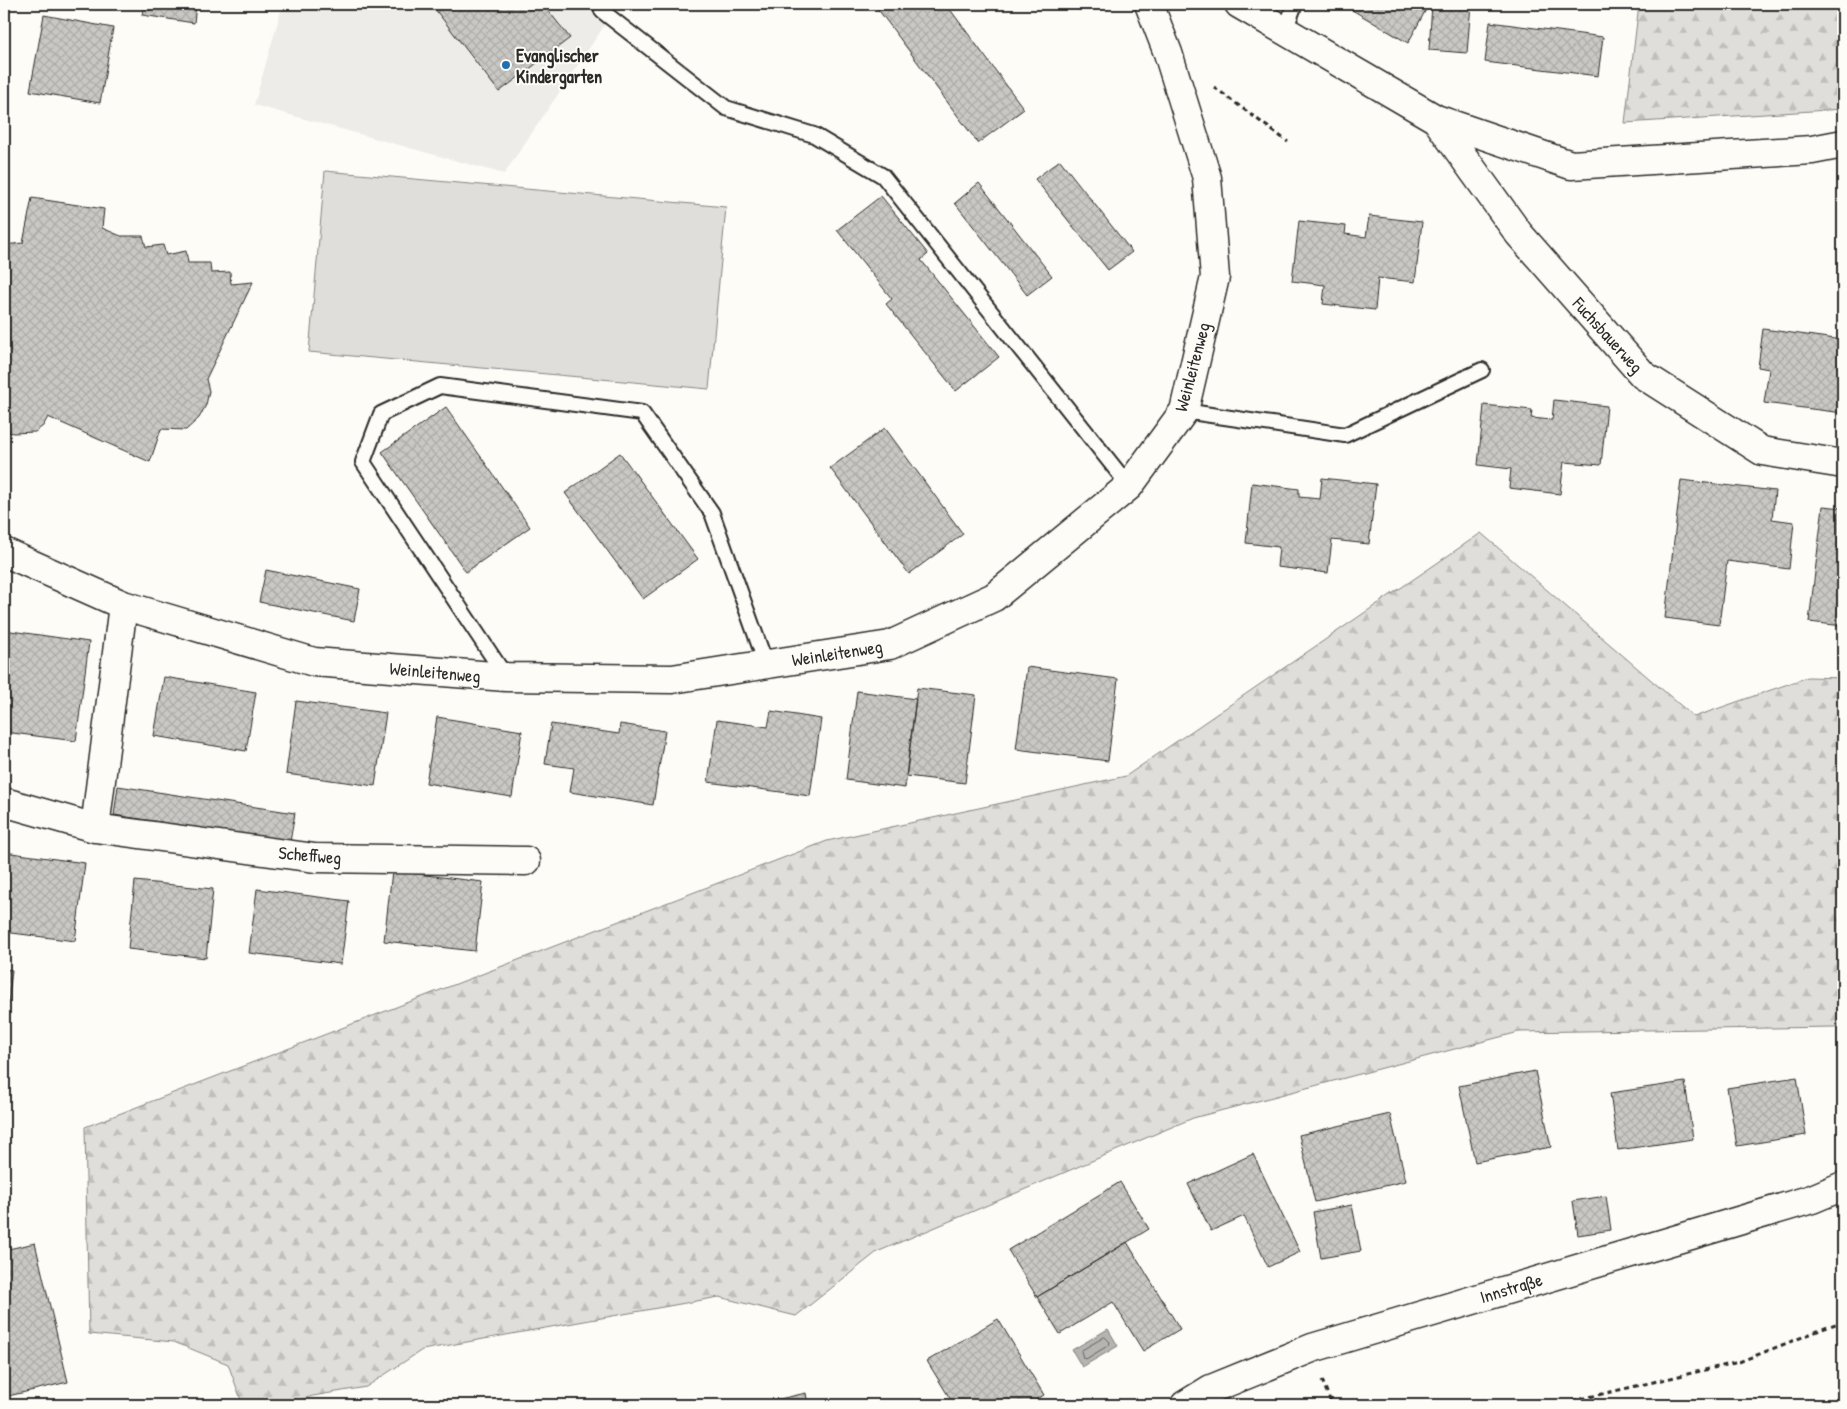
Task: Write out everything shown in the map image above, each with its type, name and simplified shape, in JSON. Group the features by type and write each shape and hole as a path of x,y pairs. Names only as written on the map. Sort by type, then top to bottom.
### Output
{"street":[{"name":"Weinleitenweg","path":"4,552 122,605 314,662 506,677 672,679 890,645 994,596 1129,486 1184,410 1215,277 1207,178 1168,53 1149,4"},
{"name":"Fuchsbauerweg","path":"1239,4 1436,119 1572,165 1812,150 1843,144"},
{"name":"Fuchsbauerweg","path":"1436,119 1519,234 1643,375 1762,451 1843,464"},
{"path":"95,828 122,605"},
{"name":"Scheffweg","path":"4,802 95,828 315,858 526,861"},
{"name":"Innstraße","path":"1185,1405 1210,1390 1312,1348 1812,1199 1843,1186"}],"lane":[{"path":"1285,30 1295,4"},
{"path":"602,11 726,108 814,135 883,176 1129,486"},
{"path":"1184,410 1345,435 1482,370"},
{"path":"506,677 363,462 381,414 440,386 642,413 712,513 766,664"}],"path":[{"path":"1208,82 1288,142"},
{"path":"1556,1405 1740,1362 1843,1322"},
{"path":"1320,1376 1332,1405"}],"shaded area":[{"path":"283,4 619,4 504,174 254,105"}],"green space":[{"path":"1639,4 1843,4 1843,109 1625,123"},
{"path":"325,171 726,207 709,389 309,352"},
{"path":"1481,533 1694,717 1808,677 1843,678 1843,1023 1835,1027 1519,1032 1193,1118 877,1252 796,1316 719,1297 422,1350 366,1387 313,1396 282,1405 243,1405 228,1364 174,1342 89,1334 85,1127 827,841 1126,776"}],"water":[{"path":"1108,1329 1118,1346 1082,1367 1072,1350"}],"building":[{"path":"144,4 196,4 194,23 142,15"},
{"name":"Evanglischer Kindergarten","path":"431,4 543,4 570,38 499,92"},
{"path":"874,4 946,4 1024,109 978,143"},
{"path":"1342,4 1429,4 1408,43"},
{"path":"1432,4 1471,4 1467,53 1429,50"},
{"path":"44,15 113,28 100,103 30,91"},
{"path":"1490,22 1603,37 1598,76 1485,62"},
{"path":"1060,160 1132,252 1108,270 1035,179"},
{"path":"979,183 1052,276 1027,295 955,203"},
{"path":"881,196 928,254 921,260 999,357 956,391 886,304 892,299 837,230"},
{"path":"32,198 104,209 102,228 121,236 143,236 146,247 163,245 166,255 186,251 188,263 210,263 211,273 230,272 231,284 253,282 206,379 209,391 206,405 199,418 186,430 161,429 150,462 48,417 43,426 35,432 13,433 4,431 4,245 23,243"},
{"path":"1369,216 1422,222 1415,282 1378,278 1375,310 1323,304 1325,285 1292,281 1299,221 1346,226 1345,234 1366,237"},
{"path":"1763,329 1843,340 1843,413 1764,403 1769,369 1758,367"},
{"path":"1554,400 1607,406 1601,465 1564,462 1560,494 1509,488 1511,469 1478,465 1484,405 1532,410 1531,418 1552,420"},
{"path":"446,407 530,527 466,572 382,452"},
{"path":"885,428 963,534 909,574 830,468"},
{"path":"620,453 698,559 643,599 565,493"},
{"path":"1322,478 1376,484 1369,544 1332,540 1328,573 1277,567 1279,547 1246,543 1252,483 1299,489 1299,497 1320,499"},
{"path":"1681,480 1775,491 1772,519 1794,522 1789,569 1727,561 1719,625 1665,618"},
{"path":"1823,506 1843,508 1843,626 1809,622"},
{"path":"266,570 360,589 354,621 259,602"},
{"path":"4,630 89,642 76,741 4,732"},
{"path":"1027,667 1118,679 1108,761 1016,749"},
{"path":"164,677 256,692 246,751 154,736"},
{"path":"917,688 976,695 965,783 906,776"},
{"path":"857,691 916,699 905,788 846,780"},
{"path":"296,701 386,713 375,786 286,774"},
{"path":"771,711 821,719 810,796 708,782 717,720 768,727"},
{"path":"437,717 522,731 512,797 426,783"},
{"path":"551,724 619,734 620,724 665,731 653,805 570,792 574,768 545,764"},
{"path":"118,786 295,813 290,842 114,815"},
{"path":"4,852 85,863 75,941 4,932"},
{"path":"392,871 483,882 475,951 384,941"},
{"path":"135,881 213,889 206,958 128,949"},
{"path":"257,889 349,901 341,964 249,953"},
{"path":"4,969 12,970 4,1040"},
{"path":"1535,1071 1551,1147 1475,1162 1459,1086"},
{"path":"1797,1077 1806,1135 1737,1146 1727,1088"},
{"path":"1685,1082 1693,1139 1618,1150 1610,1093"},
{"path":"1390,1114 1406,1181 1315,1202 1299,1135"},
{"path":"1253,1154 1300,1252 1268,1267 1244,1216 1211,1231 1188,1184"},
{"path":"1120,1182 1149,1229 1037,1297 1008,1250"},
{"path":"1606,1196 1611,1230 1578,1235 1573,1201"},
{"path":"1352,1205 1361,1251 1321,1258 1313,1212"},
{"path":"1127,1242 1180,1329 1143,1351 1113,1302 1060,1334 1037,1297"},
{"path":"35,1243 68,1382 4,1397 4,1250"},
{"path":"998,1319 1044,1395 1027,1405 954,1405 927,1361"},
{"path":"806,1393 808,1405 753,1405"}],"place":[{"name":"Evanglischer Kindergarten","path":"506,65"}]}
